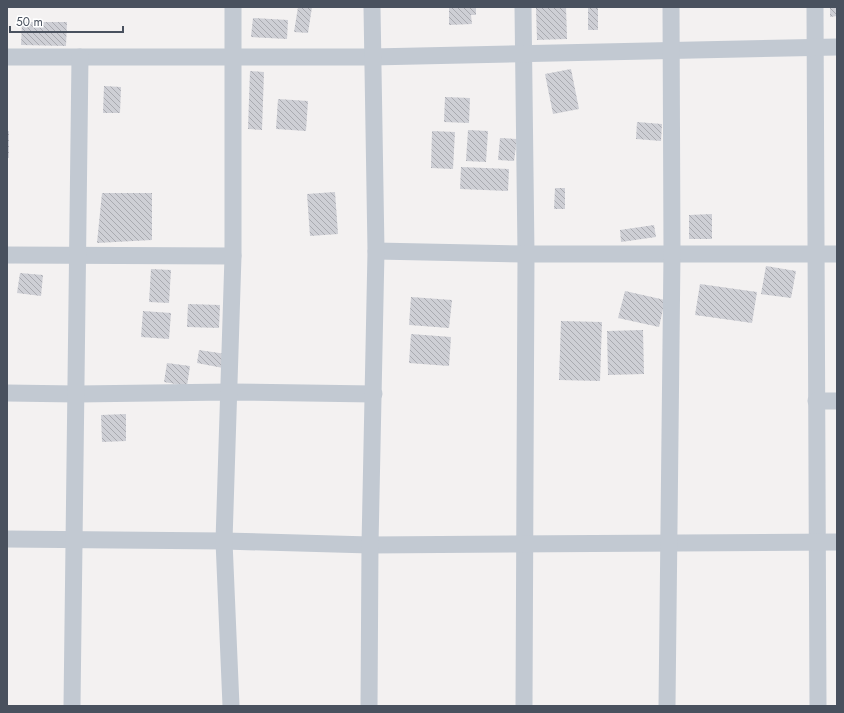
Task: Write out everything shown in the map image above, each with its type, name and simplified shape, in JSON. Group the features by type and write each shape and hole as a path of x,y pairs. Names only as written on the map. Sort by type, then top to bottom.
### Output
{"street":[{"path":"231,706 224,540 233,256 233,7"},
{"path":"369,706 370,545 376,250 372,7"},
{"path":"523,7 526,254 526,543 524,706"},
{"path":"667,706 672,254 671,7"},
{"path":"816,7 816,542 818,706"},
{"path":"7,57 372,57 837,46"},
{"path":"72,706 79,256 80,57"},
{"path":"376,250 526,254 837,254"},
{"path":"7,255 233,256"},
{"path":"7,393 77,394 229,392 374,394"},
{"path":"816,401 837,401"},
{"path":"7,539 224,540 370,545 837,542"}],"building":[{"path":"298,7 312,7 308,33 294,32"},
{"path":"449,7 476,7 476,15 471,15 472,24 449,25"},
{"path":"536,7 566,7 567,39 537,40"},
{"path":"588,7 598,7 598,30 588,30"},
{"path":"830,7 837,7 837,16 830,17"},
{"path":"253,18 288,20 287,39 251,37"},
{"path":"22,22 67,22 66,46 21,45"},
{"path":"571,69 579,109 553,114 545,74"},
{"path":"250,71 264,72 262,130 248,129"},
{"path":"104,86 121,87 120,113 103,113"},
{"path":"445,97 470,98 469,123 444,122"},
{"path":"278,99 308,101 306,131 276,129"},
{"path":"637,122 662,124 661,141 636,139"},
{"path":"468,130 488,131 486,162 466,161"},
{"path":"7,131 9,131 9,158 7,158"},
{"path":"432,131 455,132 453,169 431,168"},
{"path":"500,138 517,139 514,161 498,160"},
{"path":"461,167 509,169 508,191 460,189"},
{"path":"555,188 565,188 565,209 554,209"},
{"path":"335,192 338,234 310,236 307,194"},
{"path":"102,193 152,193 152,240 97,243"},
{"path":"712,214 712,239 689,239 689,215"},
{"path":"654,225 656,237 621,242 620,230"},
{"path":"766,266 796,271 791,298 761,294"},
{"path":"151,269 171,270 169,303 149,302"},
{"path":"20,273 43,275 41,296 17,293"},
{"path":"700,284 757,292 752,323 695,315"},
{"path":"625,291 665,300 659,327 618,318"},
{"path":"411,297 452,300 449,328 409,325"},
{"path":"188,304 220,305 219,328 187,327"},
{"path":"143,311 171,313 169,339 141,337"},
{"path":"561,321 602,322 600,381 559,380"},
{"path":"643,330 644,374 608,375 607,331"},
{"path":"411,334 451,337 449,366 409,363"},
{"path":"199,350 226,354 223,368 197,363"},
{"path":"167,363 190,366 187,386 164,382"},
{"path":"126,414 126,441 102,442 101,415"}]}
